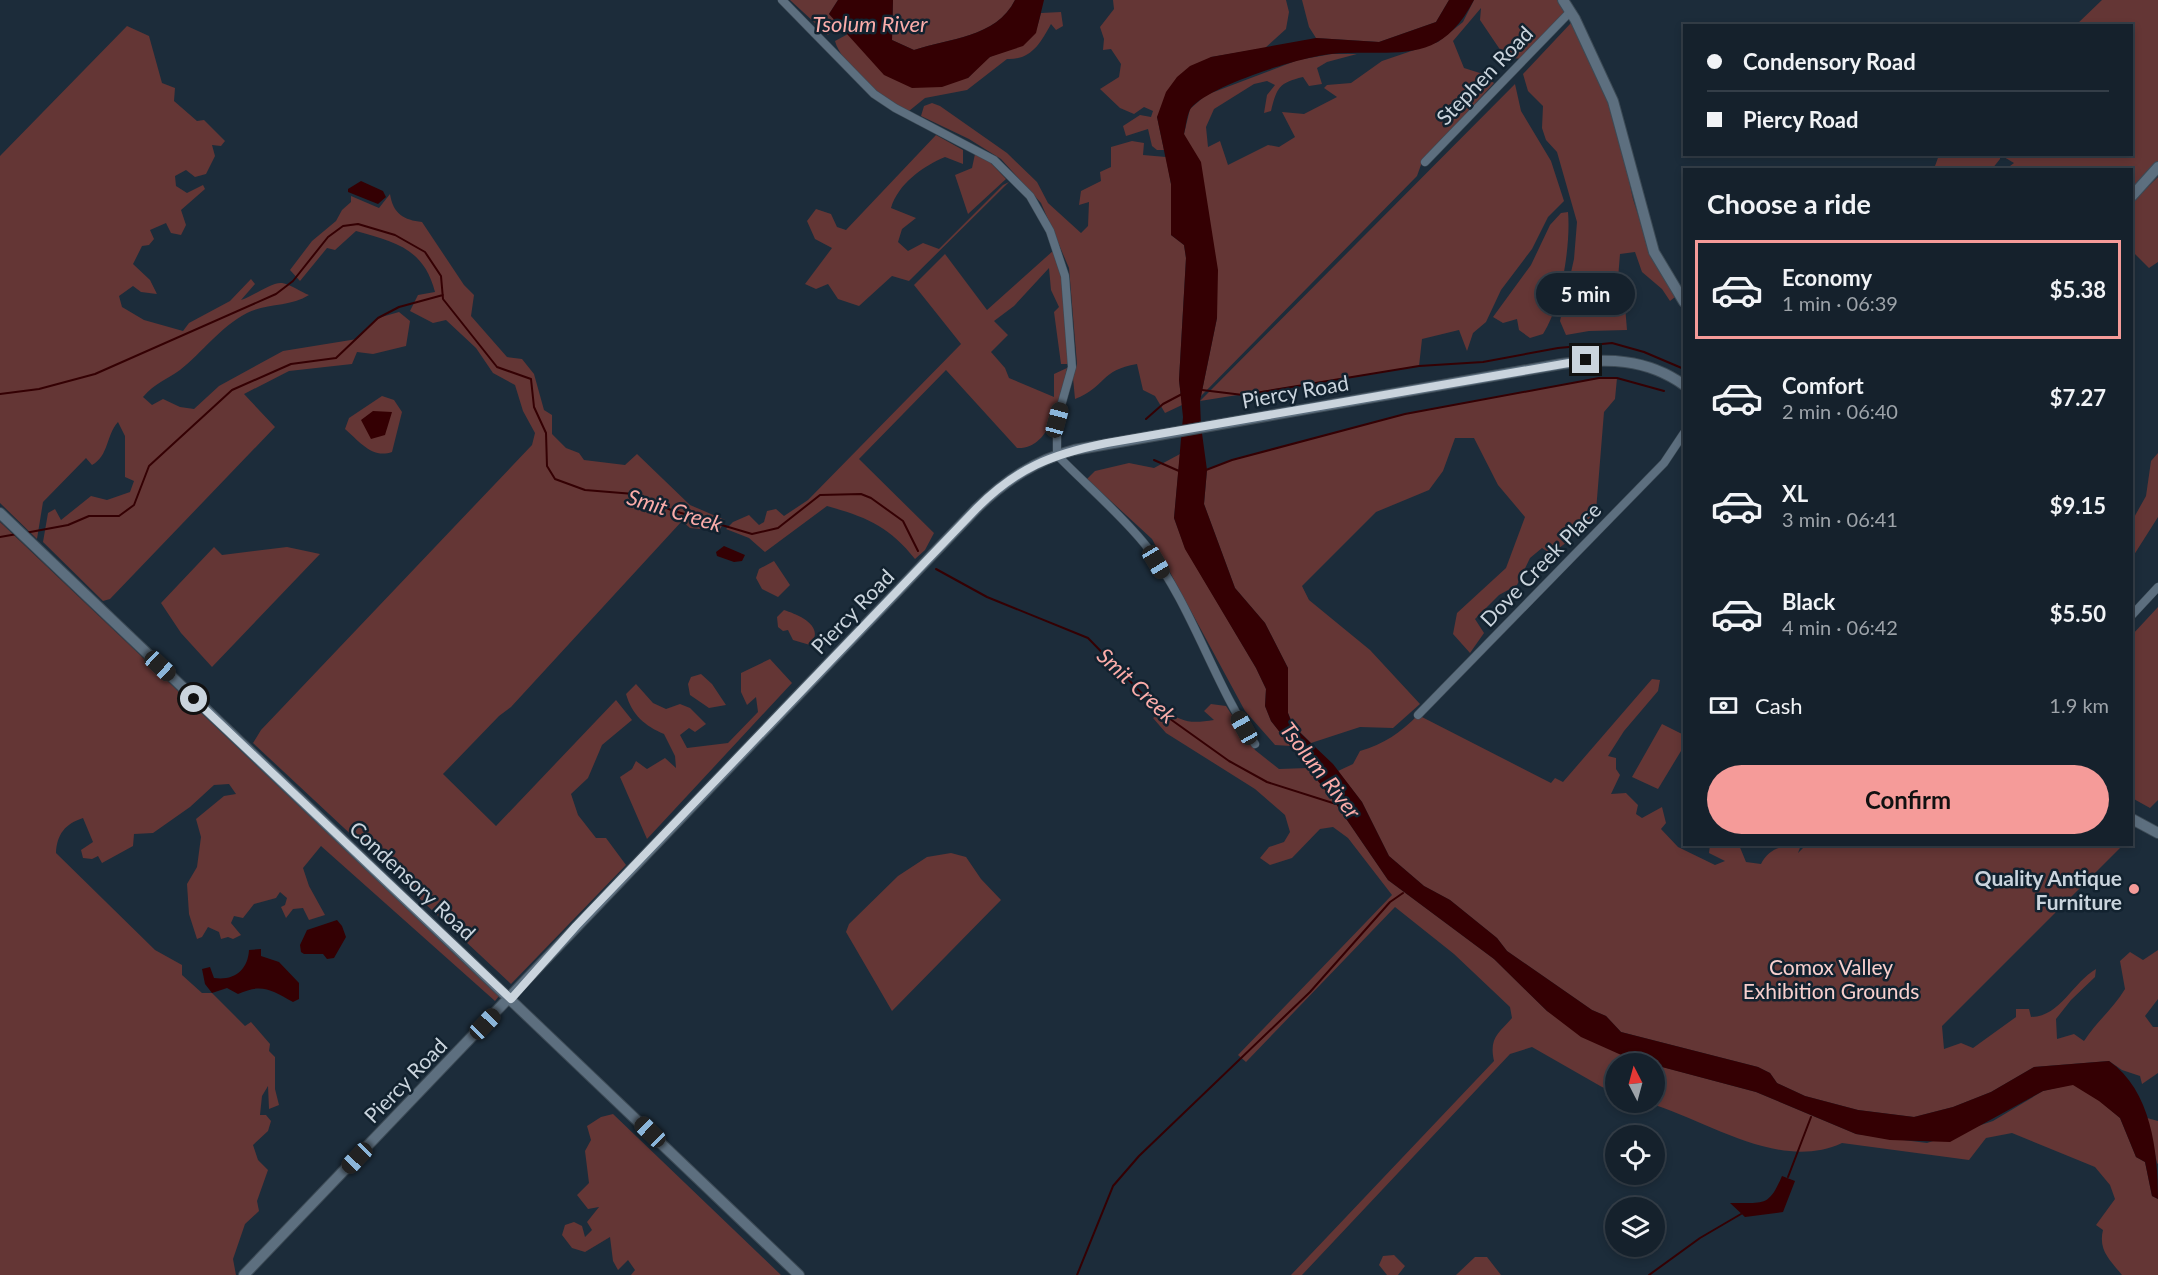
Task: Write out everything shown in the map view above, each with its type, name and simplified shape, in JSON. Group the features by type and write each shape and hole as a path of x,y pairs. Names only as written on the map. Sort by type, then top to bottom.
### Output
{"main road":[{"path":"1563,0 1575,19 1613,101 1654,252 1683,300"},
{"path":"2133,195 2158,167"},
{"name":"Piercy Road","path":"244,1275 511,999 584,918 994,492 1035,464 1057,455 1586,360 1615,359 1640,363 1683,384"},
{"name":"Condensory Road","path":"0,513 799,1275"},
{"path":"2133,820 2158,833"}],"street":[{"path":"783,0 874,94 895,108 994,160 1030,196 1050,231 1065,276 1072,367 1057,420 1057,455 1146,546 1186,612 1214,672 1255,744"},
{"name":"Stephen Road","path":"1425,162 1570,12"},
{"name":"Dove Creek Place","path":"1418,715 1664,463 1683,434"},
{"path":"2133,614 2158,587"}],"green space":[{"path":"790,0 838,0 829,14 838,24 828,35"},
{"path":"893,0 1015,0 1007,13 984,29 914,50 892,40"},
{"path":"1113,0 1286,0 1289,12 1286,29 1265,48 1211,57 1157,117 1164,150 1157,150 1152,146 1148,129 1126,136 1123,126 1140,115 1151,117 1153,111 1144,107 1134,114 1120,108 1100,89 1119,77 1121,64 1111,49 1103,50 1104,39 1100,27 1114,9"},
{"path":"1302,0 1449,0 1436,22 1379,42 1316,38 1309,27"},
{"path":"1474,0 1558,0 1565,13 1521,59 1505,57 1480,20 1481,8 1453,41 1464,68 1483,74 1494,83 1422,162 1417,176 1201,396 1217,318 1184,134 1190,109 1206,95 1298,60 1332,54 1357,54 1327,62 1317,68 1322,84 1309,86 1303,77 1284,84 1277,91 1271,111 1264,113 1267,95 1275,85 1267,81 1254,84 1214,109 1206,127 1208,147 1220,141 1228,165 1268,145 1279,147 1295,137 1282,112 1304,114 1337,97 1324,88 1327,85 1351,83 1382,61 1438,42 1463,22"},
{"path":"2102,0 2158,0 2158,163 2133,190 2133,168 2007,168 2014,163 2004,156 2133,156 2133,24 2077,24"},
{"path":"1061,12 1063,26 1056,30 1051,24 1039,44 1029,54 1007,59 967,90 925,98 909,111 889,100 855,72 839,51 835,41 848,34 864,51 968,78 989,58 1030,39 1041,13"},
{"path":"1571,23 1610,93 1633,199 1641,224 1675,297 1670,301 1662,289 1642,272 1635,252 1620,254 1617,291 1625,306 1627,330 1589,331 1566,335 1560,321 1574,259 1577,222 1557,152 1546,140 1542,128 1543,106 1528,91 1523,74"},
{"path":"127,26 149,36 162,83 175,88 174,101 197,121 204,120 225,141 221,146 212,145 215,156 206,174 195,177 186,170 175,176 176,186 187,193 203,185 205,189 181,210 186,225 181,235 171,233 166,223 150,230 154,239 149,245 142,246 133,264 150,280 157,294 141,292 133,286 119,296 122,307 144,320 183,331 189,323 230,301 251,279 255,284 241,300 278,283 309,295 302,299 255,310 237,319 180,370 156,385 143,397 152,405 163,399 180,407 194,409 219,386 283,351 357,339 378,318 399,312 410,321 406,346 373,354 357,352 352,364 289,371 244,394 275,427 110,599 103,601 43,542 48,513 55,509 61,520 91,496 107,500 130,492 134,481 125,477 125,436 118,422 98,461 92,465 86,458 43,502 37,539 0,503 0,156"},
{"path":"1515,84 1521,111 1551,161 1564,201 1548,217 1532,249 1501,290 1486,322 1473,333 1467,351 1459,330 1422,339 1419,366 1200,401"},
{"path":"932,103 940,106 1007,153 1037,182 1048,203 1081,233 1088,226 1089,202 1079,205 1081,191 1101,181 1100,172 1111,167 1111,147 1132,141 1144,143 1143,155 1166,157 1171,184 1171,235 1184,245 1186,258 1179,380 1182,405 1165,413 1155,396 1143,390 1137,364 1116,370 1093,389 1075,399 1073,378 1077,364 1069,268 1041,203 1001,159 969,139 921,116 924,106"},
{"path":"936,135 963,150 963,164 945,157 928,165 899,191 891,208 916,218 902,229 898,242 908,251 923,243 939,249 1003,185 1009,182 909,281 892,276 859,306 838,299 828,284 816,289 805,284 832,248 815,239 807,221 816,209 831,214 837,227 846,230"},
{"path":"975,154 987,159 1006,179 968,214 955,175 972,168"},
{"path":"1939,156 2000,156 1993,168 1935,166"},
{"path":"2158,177 2158,262 2149,268 2133,252 2133,201"},
{"path":"390,194 391,201 400,215 422,222 464,285 474,295 471,316 507,357 522,359 534,374 544,410 552,415 552,434 566,448 579,453 584,460 625,465 637,454 690,505 725,520 719,531 690,528 682,521 511,707 499,716 443,774 496,826 616,700 632,720 602,745 588,778 571,794 578,815 596,838 606,838 626,865 511,984 253,743 261,730 532,445 535,433 523,411 515,385 493,373 476,348 446,320 433,323 410,311 418,295 435,292 424,266 406,249 384,239 356,231 335,250 327,248 300,281 290,270 312,241 336,221 342,210 351,202 351,196 379,208"},
{"path":"1568,212 1568,241 1560,292 1543,334 1530,338 1519,330 1517,319 1503,323 1493,317 1531,265 1550,225 1561,213"},
{"path":"1054,250 1060,261 1068,364 1061,364 1054,312 1059,307 1051,290 1049,268 1014,306 994,321 1008,335 991,352 1005,368 1009,378 1054,397 1054,374 1067,368 1053,419 1039,440 1029,446 1017,448 946,370 859,459 934,533 925,550 915,559 896,538 876,524 854,514 827,506 765,552 749,538 726,529 733,522 749,515 759,525 764,522 767,511 776,509 784,516 808,500 961,344 914,285 945,254 987,310"},
{"path":"1599,378 1617,378 1615,399 1604,412 1596,511 1571,539 1551,554 1542,548 1530,558 1517,585 1499,595 1475,619 1484,633 1470,653 1453,634 1457,613 1506,568 1525,517 1498,485 1474,438 1455,438 1443,471 1429,490 1376,512 1302,586 1309,600 1370,650 1420,704 1393,728 1360,727 1311,743 1294,726 1288,713 1288,668 1265,623 1235,588 1204,504 1207,470 1232,460 1405,414"},
{"path":"382,396 394,400 402,412 392,452 385,454 366,448 345,429 349,418"},
{"path":"2158,453 2158,517 2133,556 2133,519 2146,496 2151,461"},
{"path":"1180,454 1174,518 1185,548 1256,668 1266,689 1265,706 1271,721 1291,746 1275,745 1245,711 1152,539 1087,479 1095,471 1129,463 1154,468"},
{"path":"0,522 499,996 495,1001 321,846 303,868 309,886 325,915 309,920 303,908 293,909 286,918 281,907 285,905 287,898 280,892 276,898 254,904 243,918 234,916 231,923 241,935 233,939 228,937 221,939 219,932 208,927 202,937 197,939 189,914 187,884 197,867 201,837 196,819 224,796 236,794 229,784 214,785 190,807 153,833 134,834 133,846 102,863 98,856 92,859 83,858 81,850 93,842 83,818 71,823 63,831 58,840 56,853 155,950 182,965 182,975 202,993 212,993 245,1026 251,1022 270,1044 269,1051 275,1057 275,1089 279,1105 269,1109 268,1086 262,1096 260,1115 266,1115 271,1121 268,1131 253,1145 258,1160 268,1170 257,1201 259,1211 245,1224 233,1259 236,1275 0,1275"},
{"path":"214,547 222,555 287,547 320,554 212,667 181,633 161,603"},
{"path":"774,561 790,585 778,597 762,589 756,578 759,569"},
{"path":"2158,607 2158,800 2150,808 2133,799 2133,634"},
{"path":"784,610 803,618 813,627 814,638 810,645 793,640 788,630 783,631 778,627 777,617"},
{"path":"770,659 792,683 647,839 620,777 632,769 636,761 647,769 665,758 676,768 675,756 664,734 640,719 626,694 636,684 653,703 666,709 680,704 690,708 706,724 695,732 689,728 680,735 687,748 728,743 758,712 756,697 747,705 741,692 741,673"},
{"path":"701,674 712,684 726,705 709,708 690,695 688,684 691,677"},
{"name":"Comox Valley Exhibition Grounds","path":"1652,679 1660,680 1658,691 1624,731 1608,756 1616,758 1616,769 1620,775 1611,794 1626,793 1638,805 1636,814 1642,818 1662,807 1666,823 1661,829 1678,847 1715,865 1725,861 1709,853 1710,846 1739,846 1746,862 1761,864 1772,851 1788,846 1801,846 1798,853 1805,846 2122,846 1942,1026 1944,1049 1961,1043 1973,1048 2016,1017 2016,1009 2029,1009 2031,1017 2050,1011 2096,969 2095,977 2071,1000 2056,1019 2057,1039 2074,1034 2084,1041 2125,989 2120,961 2130,952 2143,960 2158,950 2158,999 2145,1016 2153,1027 2158,1027 2158,1073 2142,1084 2140,1076 2122,1070 2109,1061 2034,1067 1991,1092 1953,1107 1914,1117 1858,1110 1805,1096 1777,1083 1770,1073 1758,1067 1621,1032 1606,1016 1592,1010 1507,951 1497,938 1450,900 1424,886 1389,856 1362,802 1338,771 1353,764 1360,751 1391,737 1418,715 1551,783 1555,778 1563,782"},
{"path":"1211,704 1226,706 1255,750 1279,769 1308,768 1336,804 1388,880 1494,959 1547,1011 1619,1053 1605,1053 1605,1088 1532,1047 1510,1054 1302,1275 1291,1275 1494,1061 1493,1047 1496,1037 1512,1018 1510,1007 1454,954 1395,907 1246,1062 1238,1055 1392,895 1348,838 1333,827 1320,829 1292,858 1270,865 1260,858 1269,847 1284,842 1290,832 1285,815 1255,789 1166,733 1153,718 1167,709 1183,720 1200,722 1214,720 1204,711"},
{"path":"1662,724 1683,734 1683,748 1658,789 1632,777"},
{"path":"951,853 966,857 981,879 1001,900 892,1011 846,932 849,924 898,876 927,857"},
{"path":"1665,1068 1756,1092 1856,1134 1927,1143 1993,1121 2043,1091 2073,1084 2100,1101 2120,1118 2136,1157 2145,1162 2152,1196 2158,1199 2158,1275 2122,1275 2106,1254 2102,1243 2103,1230 2096,1225 2115,1199 2110,1185 2095,1167 2012,1133 1986,1138 1969,1160 1842,1143 1818,1150 1794,1152 1744,1141 1665,1109"},
{"path":"613,1114 781,1275 631,1275 635,1270 628,1260 618,1270 613,1261 610,1237 585,1252 572,1248 562,1235 565,1225 574,1222 582,1226 585,1237 592,1230 587,1222 599,1207 588,1209 577,1195 589,1183 585,1151 591,1140 587,1126 601,1117"},
{"path":"2147,1118 2158,1121 2158,1164 2157,1163"},
{"path":"1394,1255 1405,1266 1398,1275 1387,1275 1379,1265 1383,1256"},
{"path":"1475,1257 1487,1257 1501,1275 1456,1275"}],"water":[{"name":"Tsolum River","path":"838,0 893,0 892,40 914,50 971,35 984,29 1007,13 1015,0 1044,0 1036,33 1023,46 990,57 968,78 942,87 912,88 884,75 829,14"},
{"name":"Tsolum River","path":"1449,0 1474,0 1460,22 1445,37 1430,46 1413,51 1331,54 1299,60 1217,90 1201,99 1188,113 1184,134 1201,162 1218,270 1217,318 1200,401 1207,470 1204,504 1235,588 1265,623 1288,668 1288,713 1293,726 1333,764 1362,802 1389,856 1424,886 1450,900 1497,938 1507,951 1592,1010 1606,1016 1621,1032 1758,1067 1770,1073 1777,1083 1805,1096 1858,1110 1914,1117 1953,1107 1991,1092 2034,1067 2109,1061 2123,1073 2143,1105 2154,1142 2158,1199 2152,1196 2145,1162 2136,1157 2120,1118 2099,1101 2073,1085 2043,1091 1950,1142 1890,1140 1856,1134 1756,1092 1665,1068 1665,1053 1617,1053 1581,1037 1547,1011 1494,959 1388,880 1336,804 1271,721 1265,706 1266,689 1256,668 1185,549 1174,518 1183,417 1179,380 1186,258 1184,245 1171,235 1171,184 1157,117 1166,92 1177,77 1190,66 1211,57 1316,38 1379,42 1436,22"},
{"path":"361,181 383,191 386,197 378,204 348,192 348,189"},
{"path":"373,411 392,412 385,435 371,439 361,420"},
{"path":"724,546 745,555 742,561 734,562 717,556 716,552"},
{"path":"337,920 346,937 334,958 327,959 323,954 301,952 300,945 307,930"},
{"path":"261,949 261,956 279,962 299,983 299,999 293,1002 266,989 254,989 238,994 227,988 212,993 205,984 202,969 210,967 214,978 234,976 246,963 249,950"},
{"path":"1782,1176 1795,1181 1783,1212 1745,1217 1730,1203 1763,1202 1773,1194"}],"waterway":[{"name":"Smit Creek","path":"0,394 39,389 95,374 276,294 293,281 328,237 343,226 358,224 395,235 425,252 441,276 443,299 497,367 531,379 534,407 546,433 547,466 555,479 585,490 634,494 671,510 752,534 778,528 820,495 861,494 871,498 903,521 918,551"},
{"path":"25,533 68,525 89,516 119,516 134,505 149,466 232,390 291,364 336,358 378,318 399,307 443,295"},
{"path":"1202,390 1243,395 1419,366 1483,362 1558,348 1612,343 1644,352 1683,369"},
{"path":"1206,470 1232,460 1405,414 1599,378 1617,378 1664,391"},
{"path":"1146,419 1163,404 1182,394"},
{"path":"1154,460 1179,471"},
{"path":"0,537 17,534"},
{"name":"Smit Creek","path":"936,569 987,597 1088,638 1159,711 1229,761 1267,782 1336,804"},
{"path":"1077,1275 1113,1186 1139,1156 1310,992 1390,902 1403,893"},
{"path":"1788,1177 1811,1117"},
{"path":"1649,1275 1700,1238 1741,1214"}],"place":[{"name":"Quality Antique Furniture","path":"2134,889"}],"route":[{"path":"194,699 511,999 576,926 977,508 1013,477 1057,455 1107,443 1586,360"}]}
